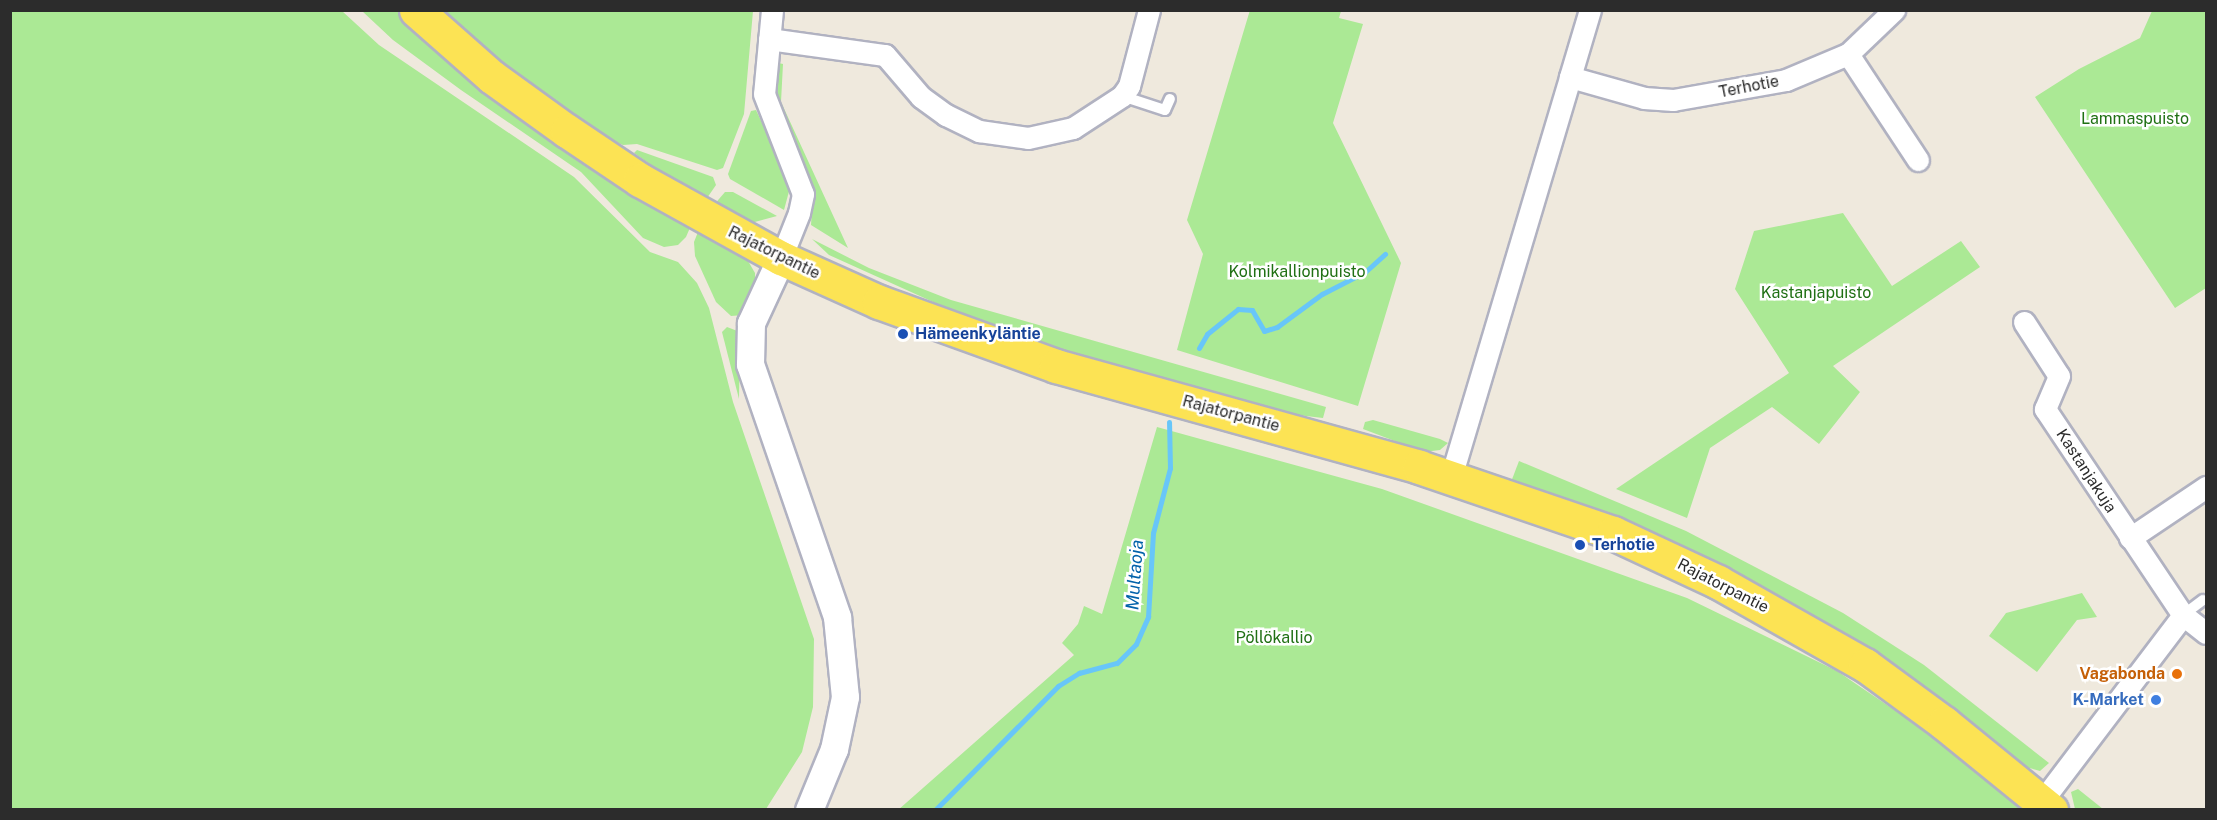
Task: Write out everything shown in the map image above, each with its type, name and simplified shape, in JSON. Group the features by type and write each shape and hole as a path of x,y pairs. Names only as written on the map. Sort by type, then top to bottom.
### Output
{"main road":[{"name":"Rajatorpantie","path":"416,10 492,77 576,137 709,221 781,258 879,302 1056,366 1451,477 1613,533 1781,616 1865,665 2046,806"}],"street":[{"path":"772,10 764,94 802,194 799,213 751,323 750,364 767,421 837,617 845,686 834,749 809,810"},
{"path":"769,39 885,55 935,109 979,131 1005,137 1028,138 1073,129 1122,96 1129,86 1149,10"},
{"path":"1451,477 1590,10"},
{"name":"Terhotie","path":"1570,76 1635,96 1673,100 1786,80 1848,54 1893,10"},
{"path":"1848,54 1918,160"},
{"name":"Kastanjakuja","path":"2024,322 2060,376 2045,409 2183,615 2206,633"},
{"path":"2130,538 2206,487"},
{"path":"2046,806 2183,615"}],"lane":[{"path":"1122,96 1165,110 1170,99"},
{"path":"2183,615 2204,600"}],"green space":[{"name":"Kolmikallionpuisto","path":"1250,10 1341,11 1339,18 1363,24 1333,123 1401,263 1358,406 1177,350 1203,254 1187,220"},
{"path":"10,11 342,11 379,45 574,177 650,252 678,262 697,283 709,308 733,402 814,639 813,707 802,752 766,809 11,809"},
{"path":"362,11 401,11 692,223 686,237 678,245 664,247 643,238 581,172 461,90 393,40"},
{"path":"436,11 753,11 744,114 723,168 717,170 637,144 623,145 588,130 506,70"},
{"name":"Lammaspuisto","path":"2152,11 2206,11 2206,288 2175,308 2035,97 2079,69 2140,38"},
{"path":"774,62 783,64 781,102 848,248 811,225 813,193 773,102"},
{"path":"756,110 791,184 784,210 730,179 728,174 751,111"},
{"path":"637,150 713,177 716,185 705,201 700,199 634,153"},
{"path":"725,192 733,192 777,216 751,223 713,206"},
{"name":"Kastanjapuisto","path":"1843,213 1892,286 1961,241 1980,267 1833,366 1860,392 1819,444 1772,407 1710,448 1687,518 1616,489 1789,373 1735,289 1754,231"},
{"path":"700,227 744,254 755,273 755,286 744,315 731,316 716,302 695,256 694,242"},
{"path":"812,239 869,268 951,300 1326,407 1323,418 1256,410 1022,342 829,255"},
{"path":"727,327 740,332 739,399 722,332"},
{"path":"1373,420 1448,443 1440,450 1424,452 1363,429 1365,422"},
{"name":"Pöllökallio","path":"1157,427 1382,489 1687,598 1837,671 1990,775 2027,810 898,810 1074,655 1062,643 1078,624 1084,606 1102,614"},
{"path":"1519,461 1686,531 1843,613 1924,665 2049,763 2040,771 2019,765 1511,482"},
{"path":"2082,593 2097,617 2077,620 2037,672 1989,636 2006,613"},
{"path":"2078,789 2103,809 2075,809 2071,792"}],"waterway":[{"name":"Multaoja","path":"1199,348 1207,334 1238,309 1252,310 1264,331 1277,327 1322,294 1365,272 1385,254"},
{"name":"Multaoja","path":"935,810 1058,686 1079,673 1117,663 1136,644 1148,617 1153,533 1170,468 1169,422"}],"place":[{"name":"Hämeenkyläntie","path":"903,334"},
{"name":"Terhotie","path":"1580,545"},
{"name":"Vagabonda","path":"2177,674"},
{"name":"K-Market","path":"2156,700"}]}
